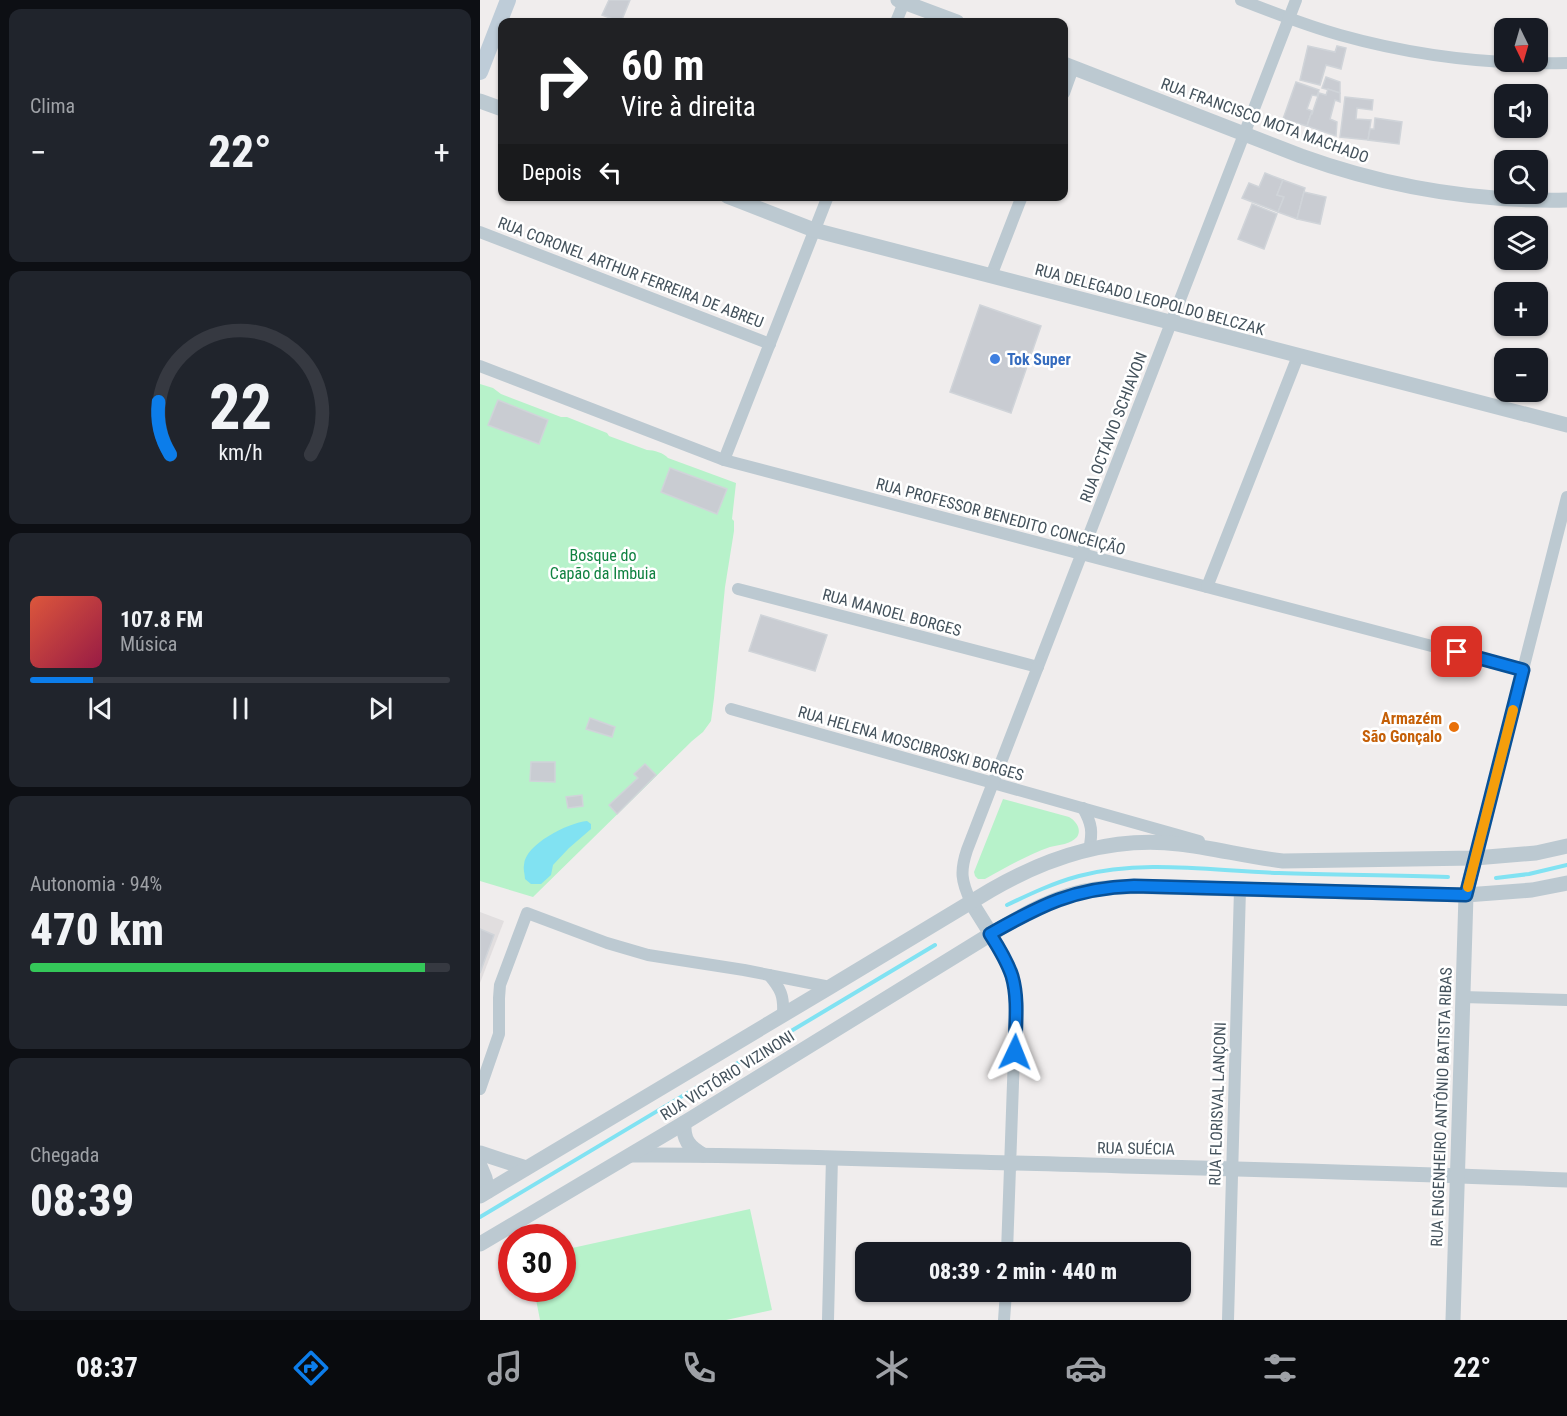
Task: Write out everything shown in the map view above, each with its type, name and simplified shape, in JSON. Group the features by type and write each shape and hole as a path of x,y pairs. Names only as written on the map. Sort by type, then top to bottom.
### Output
{"main road":[{"path":"501,18 508,0"},
{"path":"480,72 498,26"}],"street":[{"path":"1241,0 1339,35 1423,54 1506,63 1567,63"},
{"name":"RUA OCTÁVIO SCHIAVON","path":"970,902 963,882 963,861 1296,0"},
{"path":"897,18 902,1 947,18"},
{"name":"RUA FRANCISCO MOTA MACHADO","path":"1068,66 1335,168 1406,187 1449,194 1535,201 1567,201"},
{"path":"480,101 498,108"},
{"name":"RUA DELEGADO LEOPOLDO BELCZAK","path":"740,201 814,230 1567,425"},
{"path":"724,460 826,201"},
{"path":"991,276 1020,201"},
{"name":"RUA CORONEL ARTHUR FERREIRA DE ABREU","path":"480,232 770,344"},
{"path":"1207,587 1298,356"},
{"name":"RUA PROFESSOR BENEDITO CONCEIÇÃO","path":"480,366 724,460 1523,670"},
{"path":"1475,858 1567,497"},
{"name":"RUA MANOEL BORGES","path":"738,589 1038,667"},
{"name":"RUA HELENA MOSCIBROSKI BORGES","path":"731,709 1255,857"},
{"path":"1083,808 1092,829 1089,850"},
{"name":"RUA VICTÓRIO VIZINONI","path":"484,1193 1010,878 1048,861 1089,850 1157,842 1283,861 1475,858 1536,853 1567,846"},
{"name":"RUA ENGENHEIRO ANTÔNIO BATISTA RIBAS","path":"1453,1320 1466,895 1475,858"},
{"name":"RUA VICTÓRIO VIZINONI","path":"480,1244 684,1123 990,934 1060,898 1094,889 1134,886 1466,895 1532,890 1567,883"},
{"name":"RUA FLORISVAL LANÇONI","path":"1228,1320 1240,889"},
{"path":"970,902 1008,966 1016,999 1007,1242"},
{"path":"480,1089 499,1034 500,986 527,913 648,956 723,966 830,987"},
{"path":"769,975 782,993 783,1014"},
{"path":"1462,998 1567,1000"},
{"path":"684,1123 684,1136 688,1144 704,1155"},
{"path":"480,1153 526,1168"},
{"name":"RUA SUÉCIA","path":"630,1155 832,1157 1567,1179"},
{"path":"828,1320 832,1157"},
{"path":"480,1166 485,1178 484,1193"},
{"path":"1004,1320 1005,1302"}],"shaded area":[{"path":"480,912 504,921 480,983"}],"green space":[{"name":"Bosque do Capão da Imbuia","path":"480,384 607,433 609,436 659,452 668,458 736,483 732,519 734,531 725,587 711,721 703,732 533,897 480,881"},
{"path":"1003,799 1069,817 1078,825 1079,831 1077,837 1072,841 1042,850 985,879 978,879 974,872"},
{"path":"750,1209 772,1310 726,1320 540,1320 537,1302 576,1302 576,1247"}],"water":[{"path":"587,821 591,824 591,829 553,865 551,875 541,884 531,884 525,879 526,857 539,842 559,830"}],"building":[{"path":"609,0 630,0 623,18 602,15"},
{"path":"1308,46 1335,52 1337,46 1346,48 1341,69 1326,65 1320,85 1300,80"},
{"path":"1326,77 1340,82 1340,93 1322,88"},
{"path":"1296,82 1319,90 1317,96 1312,95 1307,109 1312,111 1307,126 1283,119"},
{"path":"1328,89 1340,93 1340,102 1335,100 1330,119 1337,122 1336,136 1307,126 1319,93 1326,95"},
{"path":"1345,97 1373,100 1372,110 1357,108 1356,119 1371,120 1368,140 1340,137"},
{"path":"1375,118 1402,122 1399,144 1368,140 1370,129 1374,129"},
{"path":"1265,173 1283,180 1277,195 1284,197 1278,212 1242,198 1249,183 1259,187"},
{"path":"1283,180 1305,188 1297,219 1278,212 1284,197 1277,195"},
{"path":"1304,192 1326,197 1320,224 1297,219"},
{"path":"1252,204 1277,214 1264,249 1238,239"},
{"name":"Tok Super","path":"980,305 1041,326 1011,413 950,392"},
{"path":"498,400 548,420 539,444 488,425"},
{"path":"670,468 727,489 717,514 661,492"},
{"path":"761,615 827,635 815,671 749,651"},
{"path":"590,718 615,727 612,737 586,729"},
{"path":"531,762 555,762 555,782 530,781"},
{"path":"645,764 656,775 617,814 609,805 638,778 634,774"},
{"path":"582,795 583,806 568,808 566,797"},
{"path":"480,929 494,935 480,973"}],"waterway":[{"path":"1496,878 1529,874 1567,865"},
{"path":"1007,905 1069,879 1128,868 1178,867 1279,873 1448,877"},
{"path":"480,1217 935,945"}],"slow traffic":[{"path":"1468,887 1513,710"}],"place":[{"name":"Tok Super","path":"995,359"},
{"name":"Armazém São Gonçalo","path":"1454,727"}],"route":[{"path":"1015,1052 1016,999 1012,977 1002,953 990,934 1060,898 1094,889 1134,886 1466,895 1523,670 1457,652"}]}
